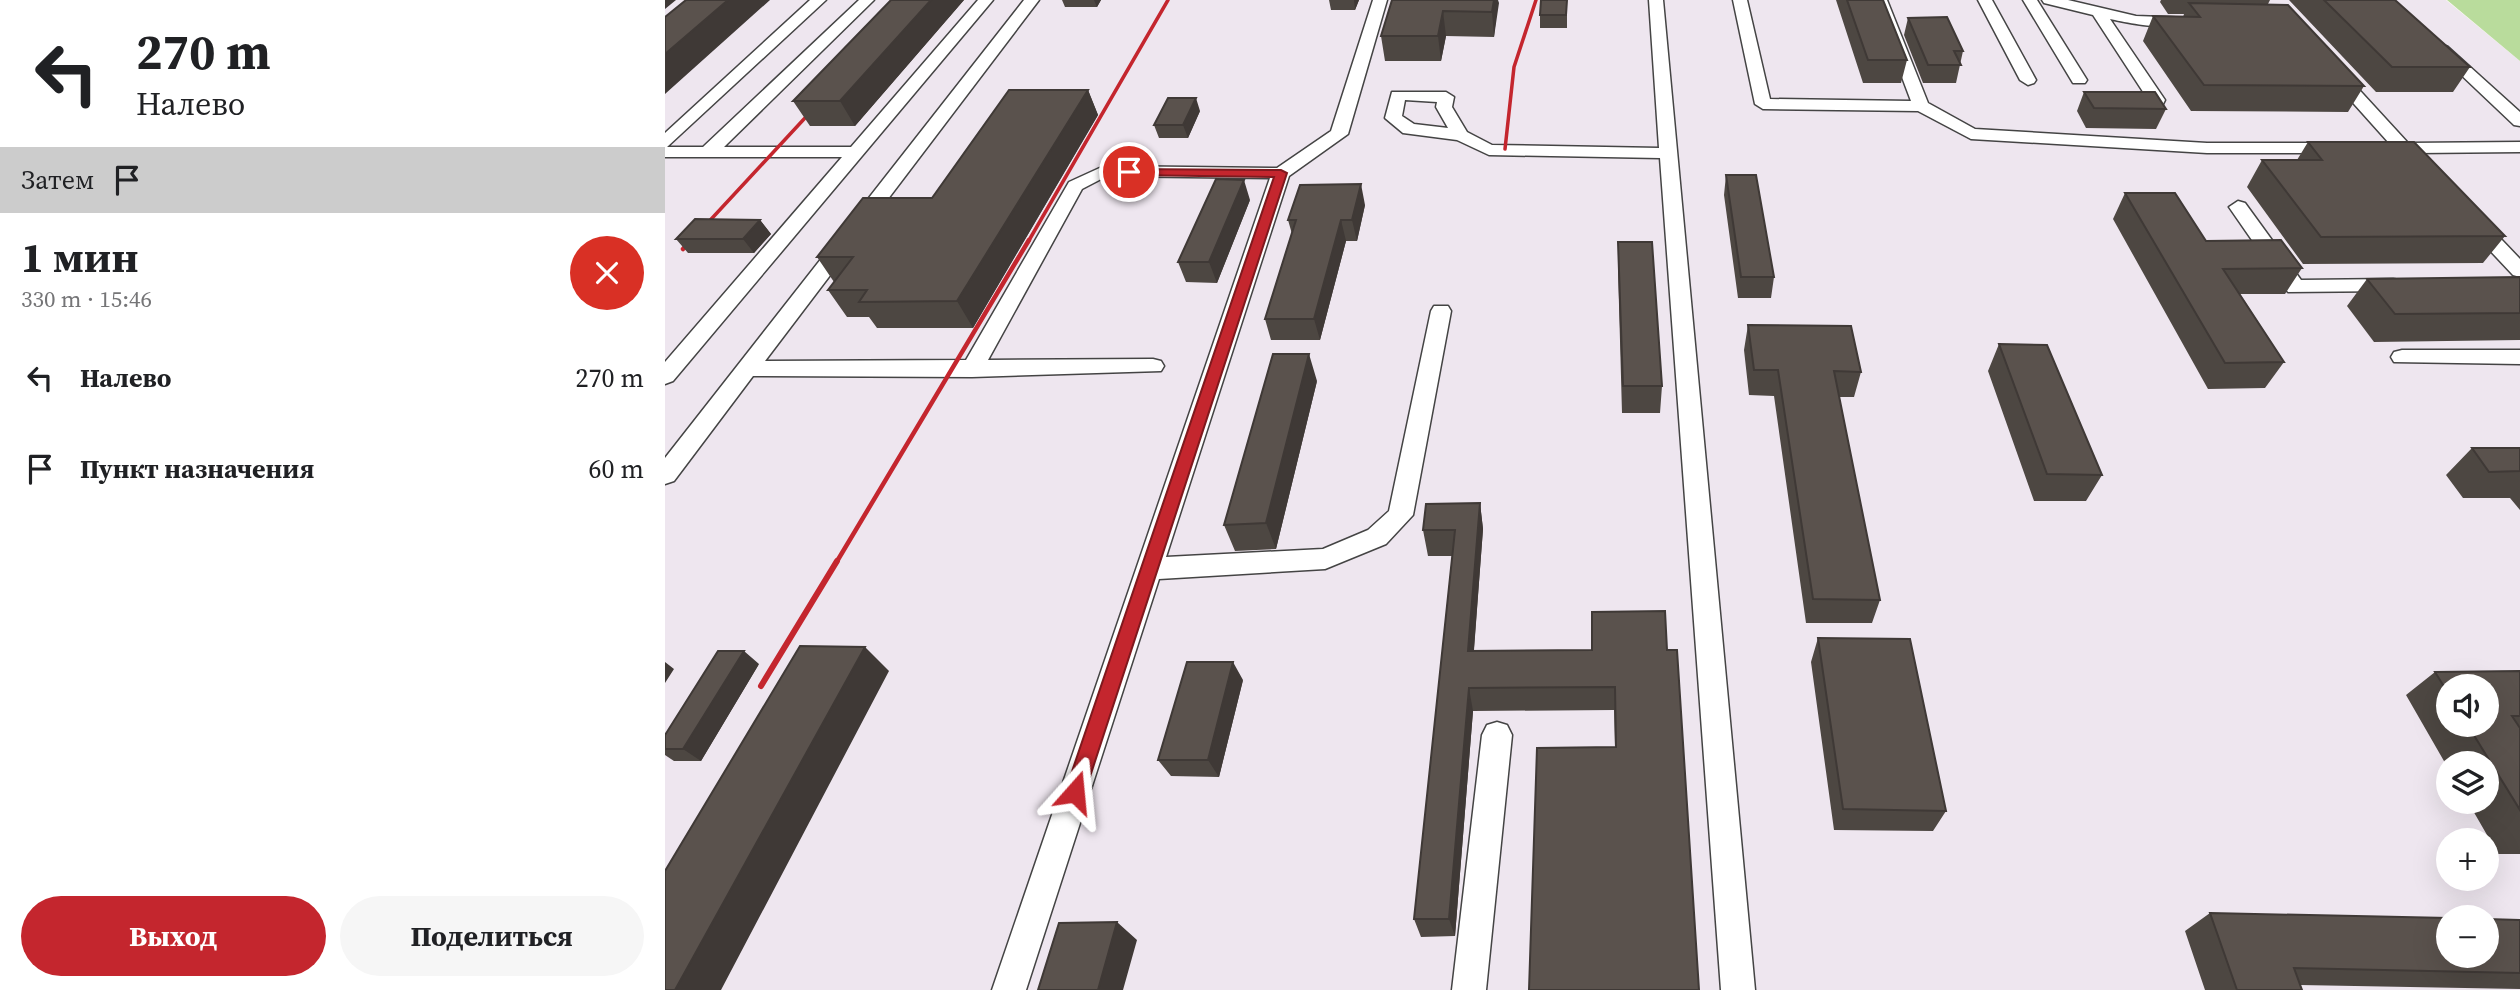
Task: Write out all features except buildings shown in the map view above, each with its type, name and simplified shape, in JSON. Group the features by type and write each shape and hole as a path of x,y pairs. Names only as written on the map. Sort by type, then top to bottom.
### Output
{"street":[{"path":"665,142 819,0"},
{"path":"708,152 867,0"},
{"path":"665,376 986,0"},
{"path":"665,475 1032,0"},
{"path":"972,369 1075,186 1104,172 1281,173 1339,134 1380,0"},
{"path":"1655,0 1738,990"},
{"path":"1740,0 1763,104 1921,106 1971,134 2207,148 2520,148"},
{"path":"1880,0 1921,106"},
{"path":"1985,0 2028,80"},
{"path":"2030,0 2079,80"},
{"path":"2049,0 2136,20 2206,21"},
{"path":"2098,11 2157,100"},
{"path":"2429,37 2520,121"},
{"path":"2325,61 2421,167"},
{"path":"1461,135 1489,150 1506,153 1668,153"},
{"path":"665,152 856,152"},
{"path":"1009,990 1281,173"},
{"path":"2238,207 2295,287 2414,285"},
{"path":"2466,214 2516,280"},
{"path":"1149,569 1325,559 1377,537 1401,515 1441,311"},
{"path":"2402,357 2520,357"},
{"path":"746,369 1153,366"},
{"path":"1469,990 1497,735"}],"shaded area":[{"path":"665,0 2446,0 2520,61 2520,990 665,990"}],"green space":[{"path":"2447,0 2520,0 2520,61"}],"railway":[{"path":"1028,242 1168,0"},
{"path":"1505,149 1514,67 1536,0"},
{"path":"690,242 817,105"},
{"path":"683,249 691,240"},
{"path":"836,563 1029,240"},
{"path":"761,686 837,561"}],"route":[{"path":"1075,792 1281,173 1129,172"}]}
